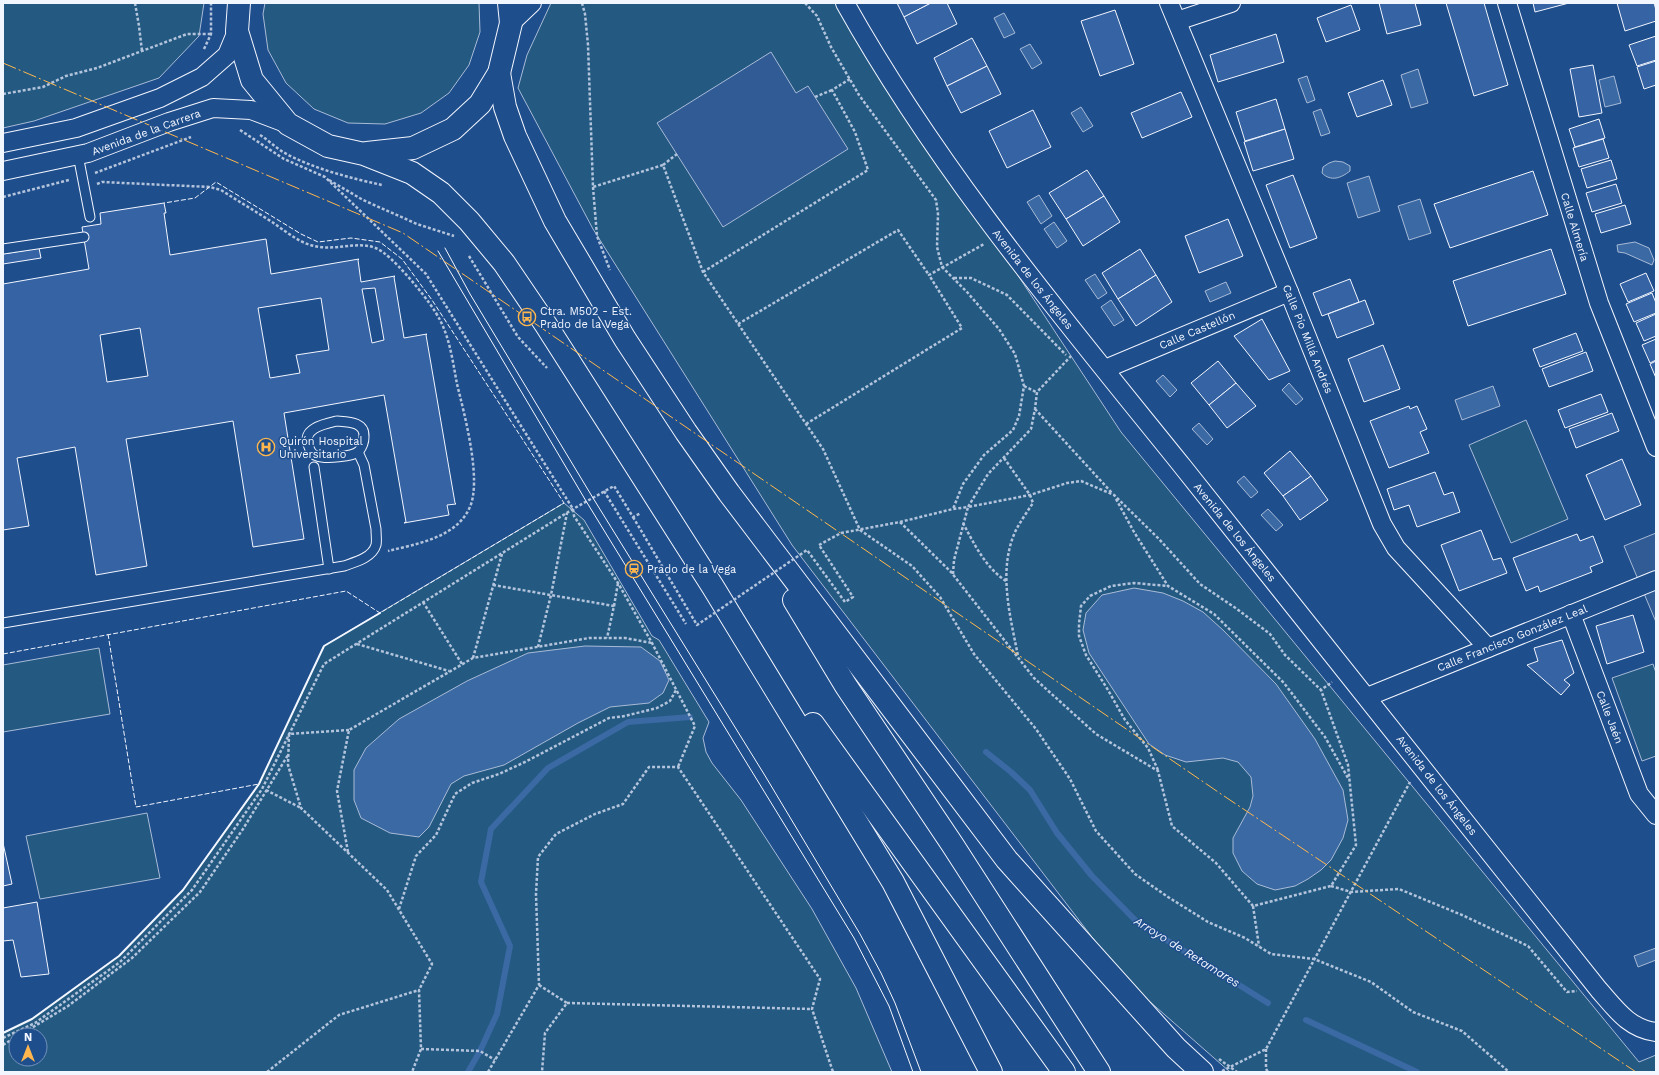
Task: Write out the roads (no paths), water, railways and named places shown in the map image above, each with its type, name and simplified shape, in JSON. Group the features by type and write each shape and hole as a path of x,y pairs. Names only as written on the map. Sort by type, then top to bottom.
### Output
{"highway":[{"path":"238,3 237,31 252,80 288,124 328,146 364,154 412,173 441,193 469,221 504,263 546,325 713,587 893,882 991,1072"},
{"path":"510,13 499,73 505,107 515,136 555,221 626,339 686,432 729,493 1007,860 1176,1048 1209,1064"},
{"path":"364,154 413,148 453,129 480,104 499,73"},
{"path":"729,493 846,686 952,844 1099,1072"},
{"path":"713,587 1064,1072"}],"street":[{"path":"510,13 532,3"},
{"name":"Avenida de los Ángeles","path":"845,3 921,128 999,236 1599,990 1628,1022 1656,1032"},
{"name":"Calle Pío Millá Andrés","path":"1169,3 1188,52 1289,292 1382,524 1396,548 1488,648"},
{"path":"1177,21 1231,3"},
{"name":"Calle Almería","path":"1507,3 1599,303 1656,447"},
{"path":"3,143 76,128 160,98 202,77 227,55 237,31"},
{"name":"Avenida de la Carrera","path":"3,171 78,155 169,122 213,108 251,110 288,124"},
{"name":"Calle Castellón","path":"1105,369 1289,292"},
{"name":"Calle Francisco González Leal","path":"1367,697 1656,580"},
{"name":"Calle Jaén","path":"1571,614 1639,794 1656,815"}],"lane":[{"path":"78,155 90,217"},
{"path":"3,249 84,237"},
{"path":"337,421 352,422 360,426 364,432 364,442 358,452 340,457 316,456 311,452 308,445 308,436 312,429 322,425 337,421"},
{"path":"3,623 330,569 358,562 367,557 374,549 376,544 376,529 364,465 358,452"},
{"path":"314,467 330,569"}],"waterway":[{"name":"Arroyo de Retamares","path":"468,1072 480,1051 497,1014 510,946 481,882 491,829 548,768 628,722 690,717"},
{"name":"Arroyo de Retamares","path":"986,752 1011,772 1030,790 1057,833 1092,876 1136,921 1268,1003"},
{"name":"Arroyo de Retamares","path":"1306,1020 1417,1072"}],"tram line":[{"path":"445,248 470,294 593,498 764,774 860,934 895,1003 921,1072"},
{"path":"438,251 586,501 854,938 889,1006 913,1072"}],"place":[{"name":"Ctra. M502 - Est. Prado de la Vega","path":"527,317"},
{"name":"Quirón Hospital Universitario","path":"266,447"},
{"name":"Prado de la Vega","path":"634,569"}]}
